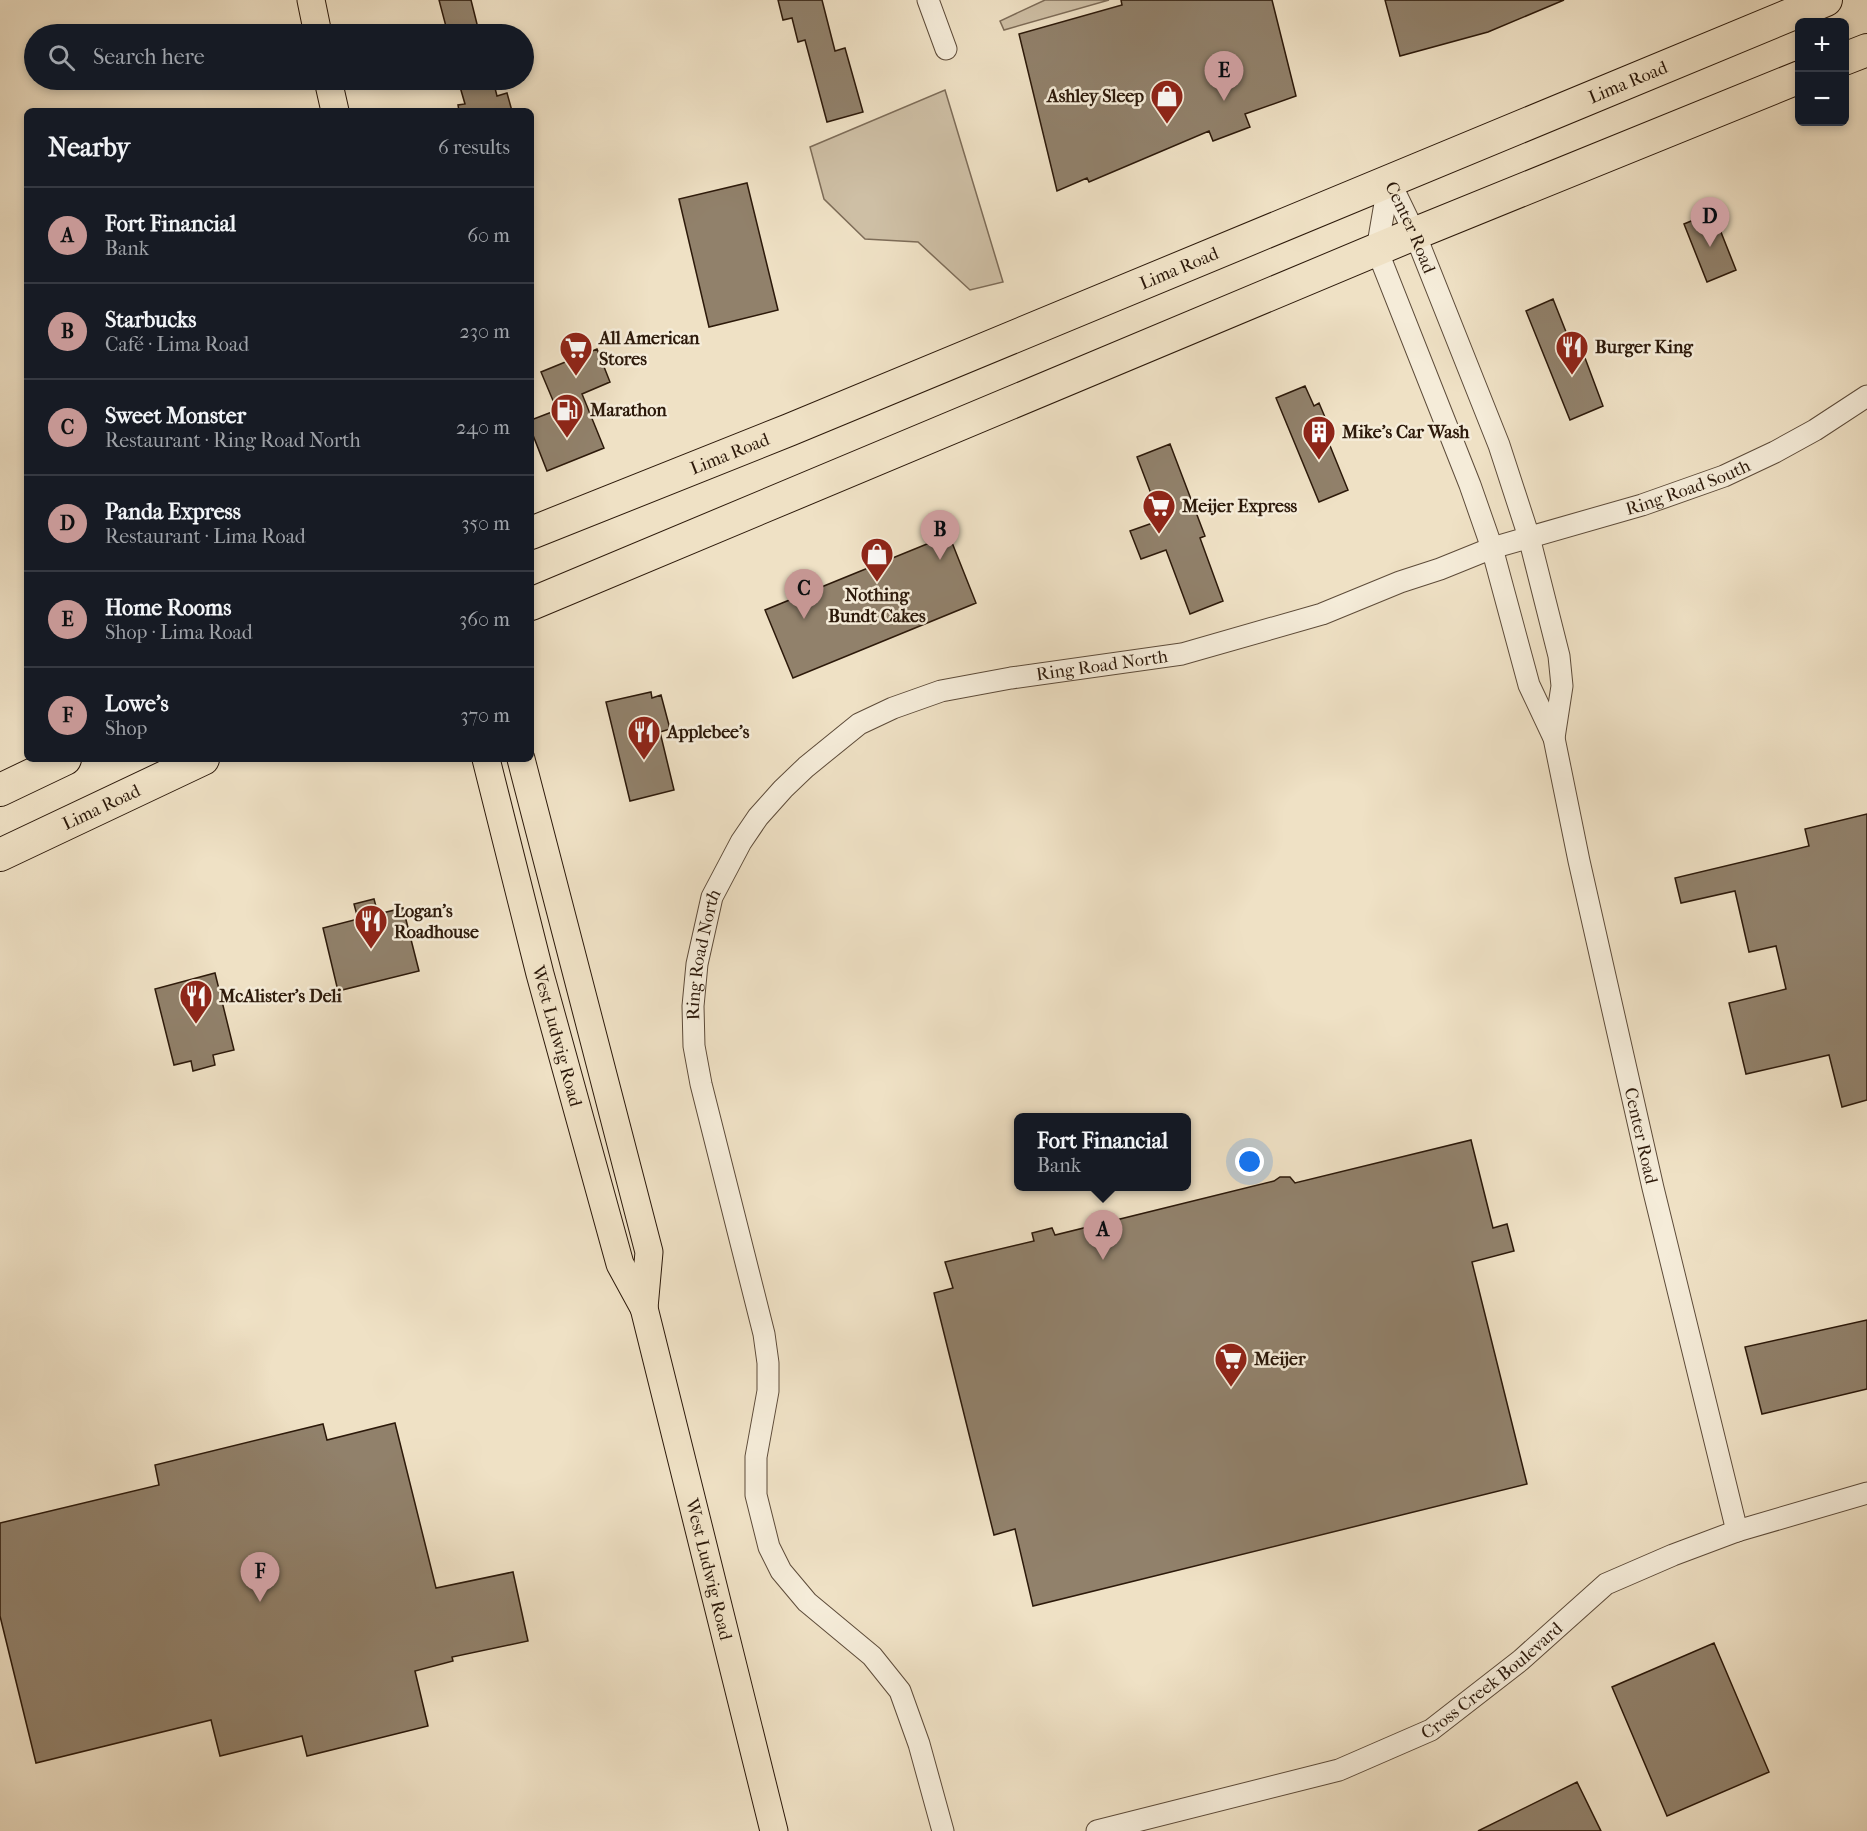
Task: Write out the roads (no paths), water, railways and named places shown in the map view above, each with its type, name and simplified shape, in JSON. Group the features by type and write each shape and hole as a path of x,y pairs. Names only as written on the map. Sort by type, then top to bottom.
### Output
{"highway":[{"name":"Lima Road","path":"534,532 832,412 1826,0"},
{"path":"1849,57 1867,50"},
{"path":"534,603 1414,234 1795,79"},
{"path":"0,790 59,762"},
{"name":"Lima Road","path":"0,855 197,762"}],"main road":[{"path":"310,0 316,24"},
{"path":"330,90 334,108"},
{"name":"West Ludwig Road","path":"487,762 540,974 620,1264 644,1308 774,1831"},
{"name":"West Ludwig Road","path":"521,762 649,1252 644,1308"}],"street":[{"path":"928,0 946,49"},
{"name":"Center Road","path":"1389,180 1414,234 1499,445 1529,537 1559,656 1562,686 1554,738"},
{"name":"Center Road","path":"1389,180 1377,250 1492,548 1529,685 1554,738 1653,1188 1737,1530"},
{"name":"Ring Road South","path":"1492,548 1642,505 1724,476 1815,430 1867,396"},
{"name":"Ring Road North","path":"943,1831 919,1744 900,1691 872,1656 807,1602 787,1579 769,1547 760,1517 756,1495 756,1457 768,1391 768,1363 764,1334 704,1096 694,1047 693,1006 697,964 712,897 741,842 758,817 783,789 851,730 893,708 953,688 1182,654 1222,644 1323,614 1492,548"},
{"name":"Cross Creek Boulevard","path":"1097,1831 1339,1770 1431,1730 1521,1660 1606,1584 1737,1530 1867,1493"}],"place":[{"name":"Home Rooms","path":"1224,101"},
{"name":"Ashley Sleep","path":"1167,125"},
{"name":"Panda Express","path":"1710,247"},
{"name":"Burger King","path":"1572,376"},
{"name":"All American Stores","path":"576,377"},
{"name":"Marathon","path":"567,439"},
{"name":"Mike's Car Wash","path":"1319,461"},
{"name":"Meijer Express","path":"1159,535"},
{"name":"Starbucks","path":"940,560"},
{"name":"Nothing Bundt Cakes","path":"877,583"},
{"name":"Sweet Monster","path":"804,619"},
{"name":"Applebee's","path":"644,761"},
{"name":"Logan's Roadhouse","path":"371,950"},
{"name":"McAlister's Deli","path":"196,1025"},
{"name":"Fort Financial","path":"1103,1260"},
{"name":"Meijer","path":"1231,1388"},
{"name":"Lowe's","path":"260,1602"}]}
